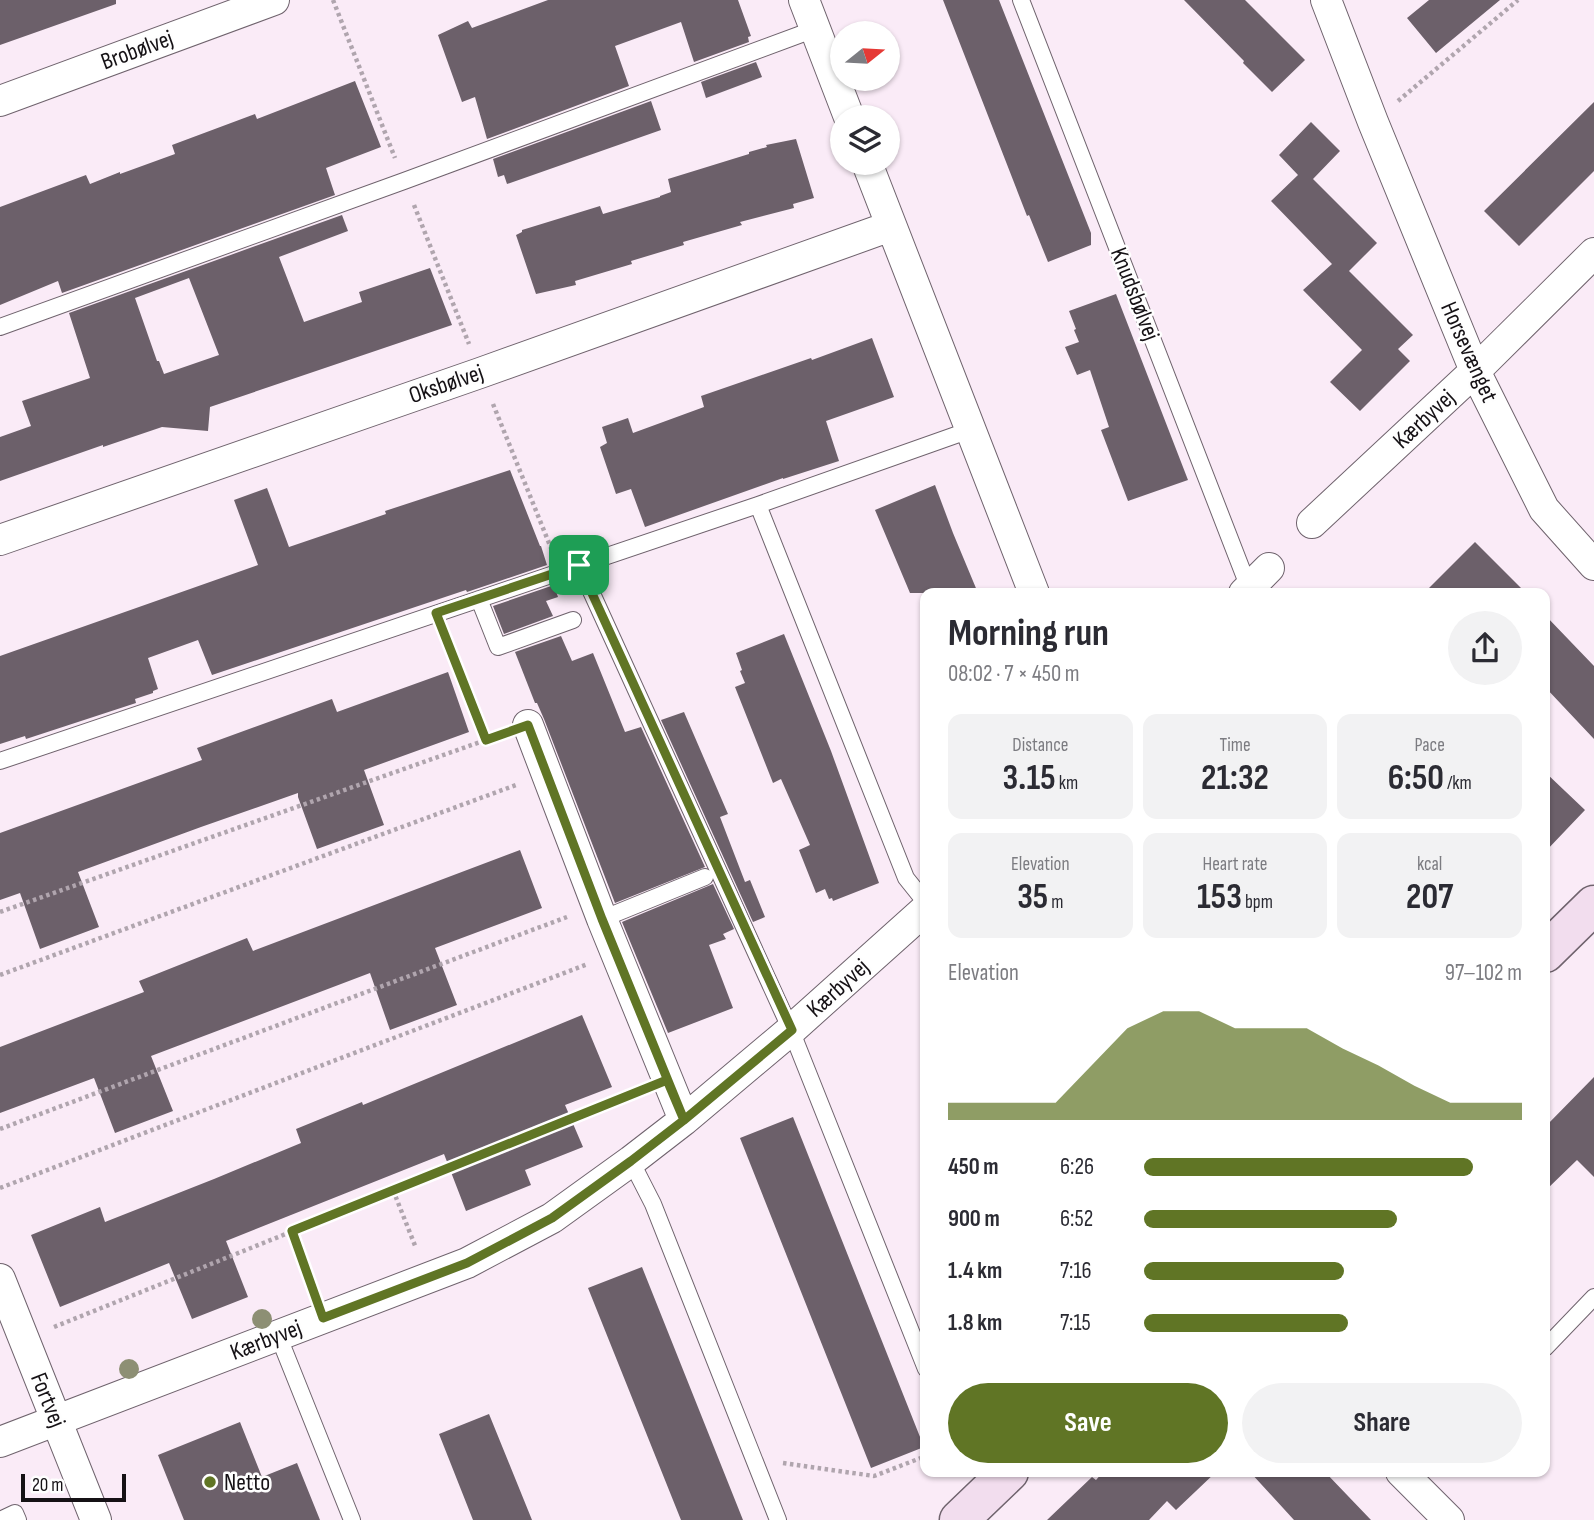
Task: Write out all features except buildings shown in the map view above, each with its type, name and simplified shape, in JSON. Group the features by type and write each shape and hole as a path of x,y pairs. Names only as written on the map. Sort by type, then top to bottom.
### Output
{"street":[{"name":"Brobølvej","path":"0,101 274,0"},
{"path":"804,0 844,105"},
{"name":"Horsevænget","path":"1326,0 1475,371 1544,509 1594,565"},
{"path":"872,175 1032,588"},
{"name":"Oksbølvej","path":"0,540 891,226"},
{"name":"Kærbyvej","path":"1312,523 1475,371 1594,253"},
{"path":"528,725 615,954 684,1120"},
{"path":"1550,948 1594,905"},
{"name":"Kærbyvej","path":"0,1442 467,1263 552,1218 684,1120 792,1030 920,914"},
{"name":"Fortvej","path":"0,1279 96,1520"},
{"path":"959,1520 1004,1477"},
{"path":"1415,1477 1449,1520"}],"lane":[{"name":"Knudsbølvej","path":"1021,0 1254,583"},
{"path":"0,327 815,29"},
{"path":"0,761 758,505 970,430"},
{"path":"758,505 906,878 920,896"},
{"path":"579,565 792,1030 920,1353"},
{"path":"479,599 498,647 573,620"},
{"path":"599,912 705,877"},
{"path":"631,1161 653,1204 778,1520"},
{"path":"1550,1343 1594,1297"},
{"path":"278,1335 352,1520"},
{"path":"0,1520 15,1513 18,1520"}],"path":[{"path":"333,0 561,572"},
{"path":"1373,122 1518,0"},
{"path":"436,613 486,740"},
{"path":"0,912 528,725"},
{"path":"0,975 547,774"},
{"path":"0,1129 599,912"},
{"path":"0,1188 615,954"},
{"path":"24,1340 667,1080"},
{"path":"393,1190 428,1278"},
{"path":"292,1231 323,1318"},
{"path":"755,1459 874,1476 920,1458"}],"place":[{"name":"Netto","path":"210,1482"}],"route":[{"path":"579,565 436,613 486,740 528,725 602,919 684,1120 552,1218 467,1263 323,1318 292,1231 667,1080 684,1120 792,1030 579,565"}]}
